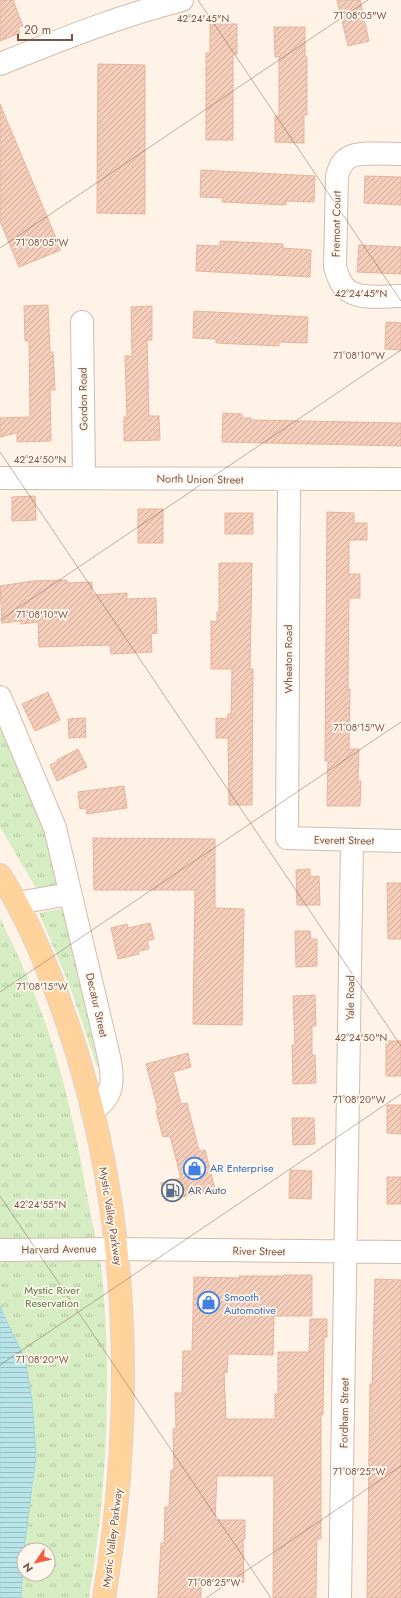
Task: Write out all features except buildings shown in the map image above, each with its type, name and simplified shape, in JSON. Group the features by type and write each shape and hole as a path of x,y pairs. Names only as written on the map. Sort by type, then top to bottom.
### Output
{"main road":[{"name":"Mystic Valley Parkway","path":"0,875 16,903 38,948 62,1006 83,1071 115,1227 118,1249 124,1340 123,1411 119,1486 104,1598"}],"street":[{"path":"0,64 101,25 148,9 182,0"},
{"name":"Fremont Court","path":"401,154 357,154 348,158 340,166 337,176 335,267 339,280 344,288 354,294 366,296 401,296"},
{"name":"Gordon Road","path":"82,322 84,477"},
{"name":"North Union Street","path":"0,478 84,477 401,480"},
{"name":"Wheaton Road","path":"287,838 289,480"},
{"name":"Decatur Street","path":"0,697 55,828 112,1071 111,1085 104,1101 92,1110"},
{"name":"Everett Street","path":"287,838 401,841"},
{"name":"Yale Road","path":"347,1252 352,840"},
{"path":"16,903 70,894"},
{"name":"River Street","path":"118,1249 401,1252"},
{"name":"Harvard Avenue","path":"4,1250 118,1249"},
{"name":"Fordham Street","path":"340,1598 347,1252"}],"green space":[{"path":"0,722 43,823 59,885 36,888 0,827"},
{"path":"65,908 102,1065 100,1068 97,1066 69,984 39,913"},
{"name":"Mystic River Reservation","path":"0,918 32,987 49,1034 63,1081 79,1153 102,1274 106,1323 107,1362 106,1441 100,1520 89,1598 21,1598 22,1582 56,1582 56,1542 25,1542 34,1482 25,1359 0,1305"}],"water":[{"path":"0,1305 25,1359 32,1400 36,1456 25,1542 16,1542 16,1582 22,1582 21,1598 0,1598"}],"place":[{"name":"AR Enterprise","path":"194,1168"},
{"name":"AR Auto","path":"173,1190"},
{"name":"Smooth Automotive","path":"209,1303"}]}
